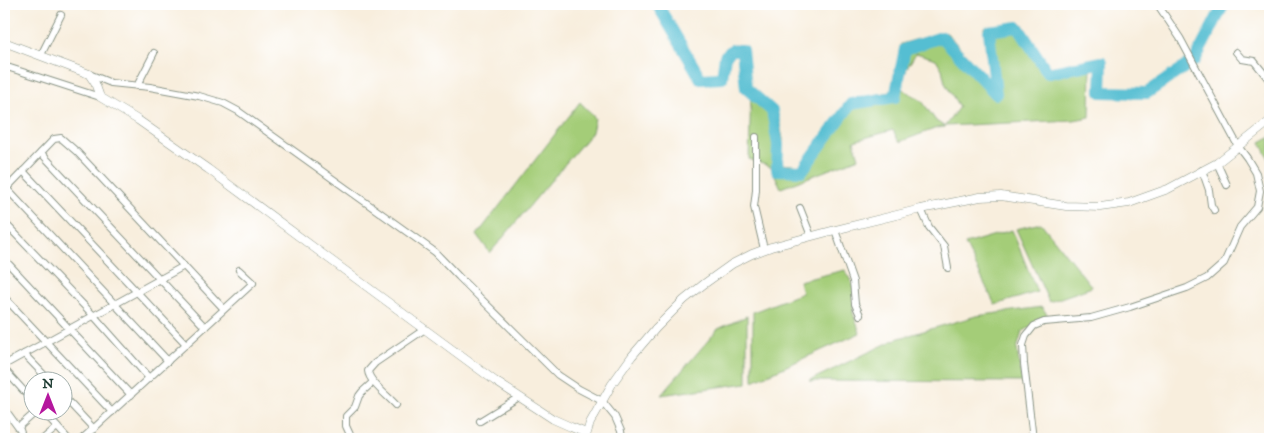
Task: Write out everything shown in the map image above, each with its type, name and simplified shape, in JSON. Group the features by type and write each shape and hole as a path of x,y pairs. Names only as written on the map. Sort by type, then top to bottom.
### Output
{"street":[{"path":"1033,439 1023,344 1026,336 1034,326 1044,322 1091,318 1187,288 1207,278 1224,263 1240,227 1257,207 1260,191 1256,173 1238,146 1180,38 1156,4"},
{"path":"41,55 61,15"},
{"path":"4,42 111,83 199,96 223,103 238,111 435,252 558,374 578,389 602,401 615,417 622,439"},
{"path":"1236,52 1242,59 1254,61 1270,81"},
{"path":"137,86 154,53"},
{"path":"4,66 100,97 138,120 208,169 519,397 553,419 586,436 590,423 602,401 632,356 656,328 684,300 709,279 732,264 764,249 921,209 990,196 1066,206 1100,207 1128,203 1168,189 1217,162 1270,121"},
{"path":"89,74 95,83 100,97"},
{"path":"756,137 756,190 754,207 764,249"},
{"path":"168,361 5,190 54,140 61,138 77,152 224,309"},
{"path":"41,153 205,327"},
{"path":"1217,162 1227,185"},
{"path":"1202,170 1214,210"},
{"path":"23,171 186,344"},
{"path":"800,208 811,236"},
{"path":"921,209 929,227 944,246 948,268"},
{"path":"4,222 150,378"},
{"path":"835,230 853,281 855,304 860,315"},
{"path":"4,260 131,395"},
{"path":"22,388 4,367 24,354 184,266"},
{"path":"82,439 253,283 239,270"},
{"path":"5,300 112,412"},
{"path":"396,404 373,382 368,371 375,363 425,329"},
{"path":"24,354 39,370"},
{"path":"352,439 346,426 346,416 354,407 358,396 373,382"},
{"path":"480,421 519,397"},
{"path":"72,406 94,429"},
{"path":"4,408 18,427 21,433 20,439"},
{"path":"18,427 26,420"},
{"path":"51,420 68,439"},
{"path":"43,439 57,427"}],"green space":[{"path":"1022,23 1050,70 1091,60 1090,117 1074,120 945,126 959,107 945,83 942,69 936,59 916,53 907,68 901,88 922,101 936,121 945,127 937,128 899,142 893,130 854,141 859,158 781,188 771,167 749,159 751,87 777,110 783,139 781,164 801,166 850,100 891,92 901,44 932,35 947,33 991,83 984,27"},
{"path":"580,102 595,118 592,132 490,253 477,235"},
{"path":"1270,137 1270,161 1261,142"},
{"path":"1041,223 1092,287 1049,302 1016,229"},
{"path":"1012,230 1037,292 995,305 965,244"},
{"path":"845,270 854,287 853,313 860,333 753,381 753,312 802,293 799,281"},
{"path":"1042,307 1048,316 1022,332 1017,349 1022,382 809,381 896,339 976,316"},
{"path":"747,316 747,383 661,395 718,329"}],"waterway":[{"path":"657,4 701,79 722,78 725,56 732,50 742,50 746,88 772,111 778,145 777,170 802,171 851,104 895,97 905,49 942,37 996,94 989,31 1018,27 1048,73 1102,62 1101,92 1147,93 1195,60 1224,4"}]}
